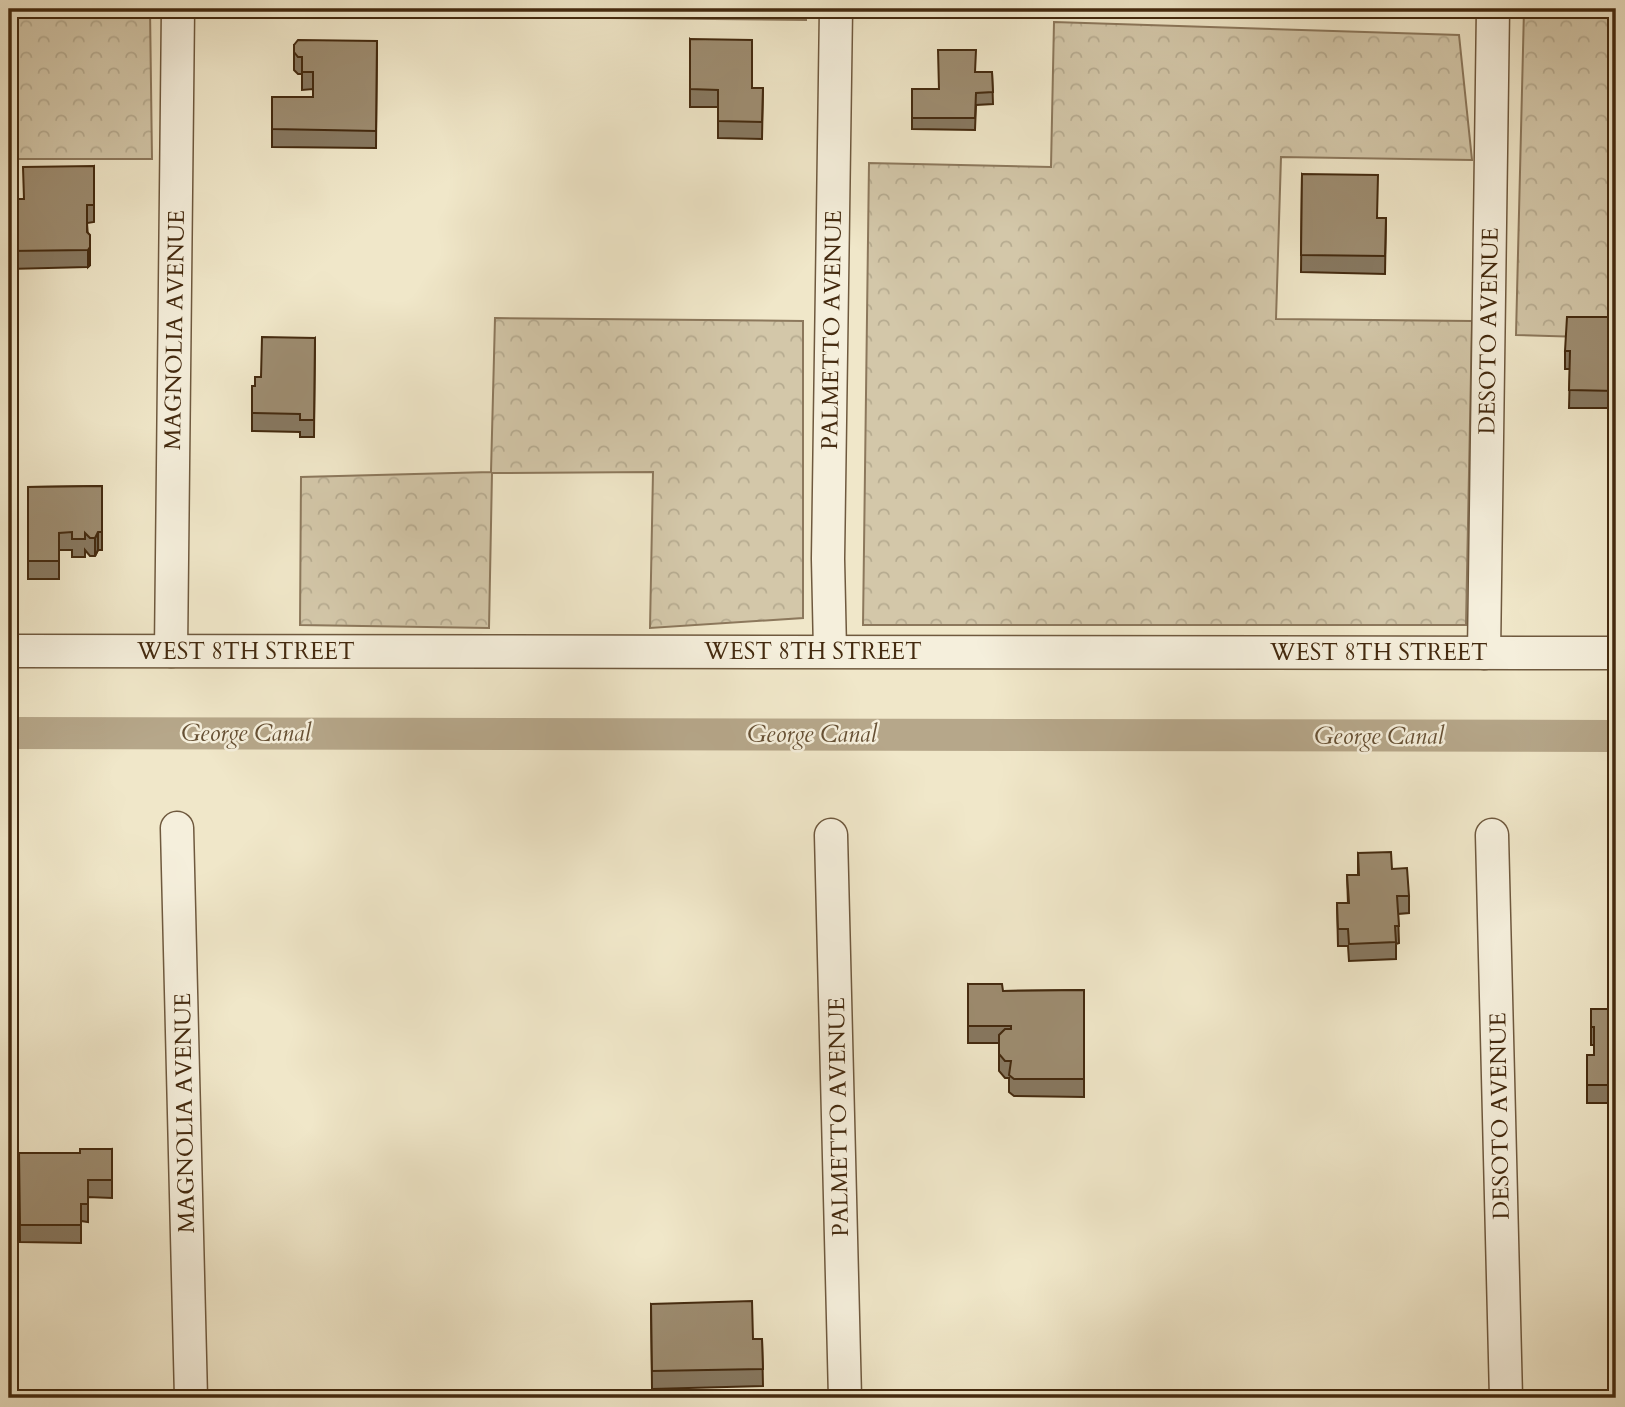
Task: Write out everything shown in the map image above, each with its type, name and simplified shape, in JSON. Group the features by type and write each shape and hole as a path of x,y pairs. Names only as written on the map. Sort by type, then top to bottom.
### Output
{"street":[{"name":"MAGNOLIA AVENUE","path":"170,651 178,9"},
{"name":"PALMETTO AVENUE","path":"830,651 828,559 836,9"},
{"name":"DESOTO AVENUE","path":"1484,653 1493,9"},
{"name":"WEST 8TH STREET","path":"9,651 1616,653"},
{"name":"MAGNOLIA AVENUE","path":"177,828 191,1398"},
{"name":"PALMETTO AVENUE","path":"831,835 845,1398"},
{"name":"DESOTO AVENUE","path":"1492,835 1506,1398"}],"green space":[{"path":"9,9 150,9 152,159 9,159"},
{"path":"202,9 806,9 806,20 202,14"},
{"path":"1524,9 1616,9 1616,338 1516,335"},
{"path":"1054,22 1459,35 1472,160 1281,157 1276,319 1472,321 1466,625 863,625 869,163 1051,167"},
{"path":"495,318 803,321 803,618 650,628 653,472 492,473 489,628 300,625 301,477 491,472"}],"building":[{"path":"690,39 752,40 752,88 763,88 762,122 718,121 718,90 690,89"},
{"path":"298,40 377,41 376,131 272,129 272,97 313,97 313,72 302,72 302,57 298,57 294,52 294,45"},
{"path":"938,50 976,50 975,72 992,72 993,92 976,93 975,118 912,118 912,89 939,89"},
{"path":"94,166 94,205 87,205 87,232 90,235 88,250 9,251 9,199 24,199 23,167"},
{"path":"1302,174 1378,175 1377,218 1386,218 1385,256 1301,255"},
{"path":"1567,317 1616,317 1616,391 1569,390 1570,351 1565,351"},
{"path":"262,337 315,338 314,420 300,420 300,414 252,413 252,386 255,386 255,377 261,377"},
{"path":"102,486 102,532 98,532 95,538 90,538 85,533 85,539 72,539 72,532 59,533 59,561 28,561 28,487"},
{"path":"1391,852 1392,869 1407,868 1409,896 1397,896 1399,926 1395,926 1396,942 1349,944 1348,929 1338,929 1337,903 1349,903 1347,875 1359,875 1358,853"},
{"path":"968,984 1002,984 1003,991 1084,990 1084,1079 1014,1079 1009,1075 1011,1061 1005,1061 999,1054 999,1035 1005,1029 1011,1029 1011,1026 968,1026"},
{"path":"1591,1009 1616,1009 1616,1085 1587,1085 1587,1055 1594,1055"},
{"path":"80,1149 112,1149 112,1180 88,1180 88,1204 81,1204 81,1225 20,1225 19,1153 80,1153"},
{"path":"752,1301 753,1339 762,1339 763,1369 652,1371 651,1304"}],"waterway":[{"name":"George Canal","path":"9,733 1616,736"}]}
